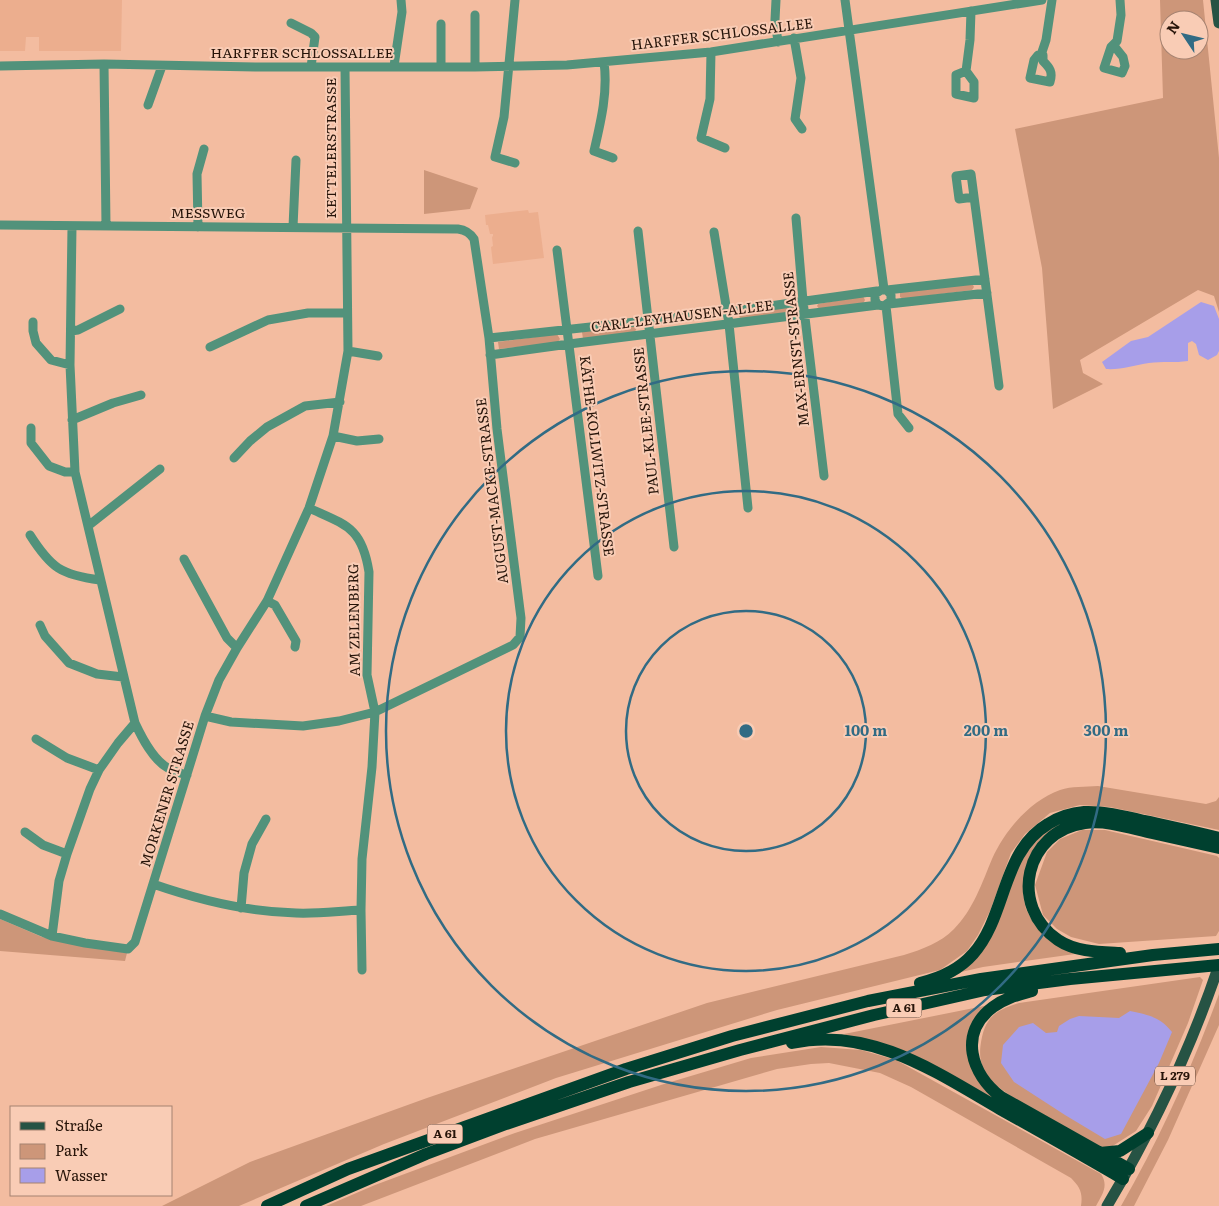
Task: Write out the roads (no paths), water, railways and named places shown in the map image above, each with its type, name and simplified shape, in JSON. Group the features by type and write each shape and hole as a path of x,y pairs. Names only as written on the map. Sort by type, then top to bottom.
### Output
{"highway":[{"path":"868,1001 896,989 936,979 966,961 981,944 992,924 1018,855 1033,836 1054,820 1074,814 1117,814 1219,838"},
{"path":"1152,955 1083,950 1069,946 1050,933 1036,916 1029,897 1029,877 1036,856 1057,833 1086,823 1118,825 1219,848"},
{"name":"A 61","path":"267,1206 348,1169 626,1069 732,1036 868,1001 981,979 1152,955 1216,949"},
{"name":"A 61","path":"306,1206 426,1154 506,1124 629,1082 740,1050 874,1015 985,990 1219,965"},
{"path":"1070,980 1015,996 993,1007 979,1022 975,1031 972,1040 973,1060 980,1077 1001,1097 1100,1153 1126,1174"},
{"path":"740,1050 758,1052 795,1043 822,1040 859,1042 887,1049 944,1076 1126,1174"},
{"path":"1100,1153 1120,1151 1148,1133"}],"main road":[{"path":"1216,0 1219,23"},
{"name":"L 279","path":"1106,1206 1148,1133 1201,1018 1219,965"}],"street":[{"path":"394,66 402,12 401,0"},
{"path":"515,0 504,117 495,157 515,163"},
{"path":"776,0 775,20 778,42"},
{"path":"845,0 883,290 891,296 884,305 898,414 909,428"},
{"name":"HARFFER SCHLOSSALLEE","path":"0,66 104,64 162,66 475,67 604,62 711,52 971,11 992,4 1042,0"},
{"path":"1041,55 1046,40 1052,0"},
{"path":"1111,47 1117,41 1119,31 1121,16 1120,0"},
{"path":"966,71 971,11"},
{"path":"475,15 475,67"},
{"path":"291,23 311,33 315,38 311,67"},
{"path":"441,24 441,67"},
{"path":"794,38 801,78 795,119 802,129"},
{"path":"711,52 710,99 701,138 725,148"},
{"path":"604,62 606,80 601,120 594,151 613,158"},
{"path":"104,64 106,226"},
{"path":"148,105 162,66"},
{"name":"KETTELERSTRASSE","path":"345,67 346,228"},
{"path":"198,227 197,174 204,149"},
{"path":"293,227 296,160"},
{"path":"974,197 999,386"},
{"name":"MAX-ERNST-STRASSE","path":"796,218 803,302 824,476"},
{"name":"MESSWEG","path":"0,225 72,227 293,227 416,230"},
{"path":"72,227 70,365 75,472 135,723 161,764 170,770 187,775"},
{"name":"MORKENER STRASSE","path":"52,936 128,949 135,942 205,716 219,680 267,601 309,508 333,436 348,351 346,228"},
{"name":"AUGUST-MACKE-STRASSE","path":"205,716 230,722 303,726 339,721 375,712 513,645 520,637 522,618 489,338 474,240 464,229 416,230"},
{"name":"PAUL-KLEE-STRASSE","path":"638,231 674,547"},
{"path":"714,232 729,324 748,508"},
{"name":"KÄTHE-KOLLWITZ-STRASSE","path":"557,250 598,576"},
{"name":"CARL-LEYHAUSEN-ALLEE","path":"489,338 727,312 883,290 985,279"},
{"path":"883,290 874,298 884,305"},
{"name":"CARL-LEYHAUSEN-ALLEE","path":"490,355 805,314 987,293"},
{"path":"71,331 78,330 120,309"},
{"path":"210,347 268,320 308,312 348,313"},
{"path":"33,322 36,343 51,360 70,365"},
{"path":"348,351 378,356"},
{"path":"72,420 141,395"},
{"path":"234,458 267,427 305,406 340,402"},
{"path":"31,428 31,443 49,466 65,472 75,472"},
{"path":"333,436 357,442 379,439"},
{"path":"88,526 160,469"},
{"name":"AM ZELENBERG","path":"309,508 345,524 362,544 369,572 367,674 375,712 372,767 362,859 362,970"},
{"path":"30,535 44,556 61,571 79,578 100,580"},
{"path":"184,559 227,638 237,648"},
{"path":"267,601 275,605 296,641 295,647"},
{"path":"40,625 45,636 70,663 97,674 123,677"},
{"path":"0,914 52,936 60,881 67,854 90,790 100,770 118,743 135,723"},
{"path":"36,739 67,758 100,770"},
{"path":"241,908 244,873 252,844 266,819"},
{"path":"25,832 43,845 67,854"},
{"path":"153,884 182,894 241,908 296,913 361,910"}],"water":[{"path":"1201,302 1214,306 1219,319 1219,351 1217,355 1208,360 1199,355 1196,344 1192,341 1188,343 1188,361 1154,362 1106,369 1102,362 1131,341 1148,337"},
{"path":"1130,1011 1154,1017 1172,1032 1159,1063 1121,1134 1105,1139 1014,1082 1001,1063 1003,1045 1019,1027 1033,1023 1046,1033 1057,1032 1059,1026 1079,1016 1119,1018"}]}
